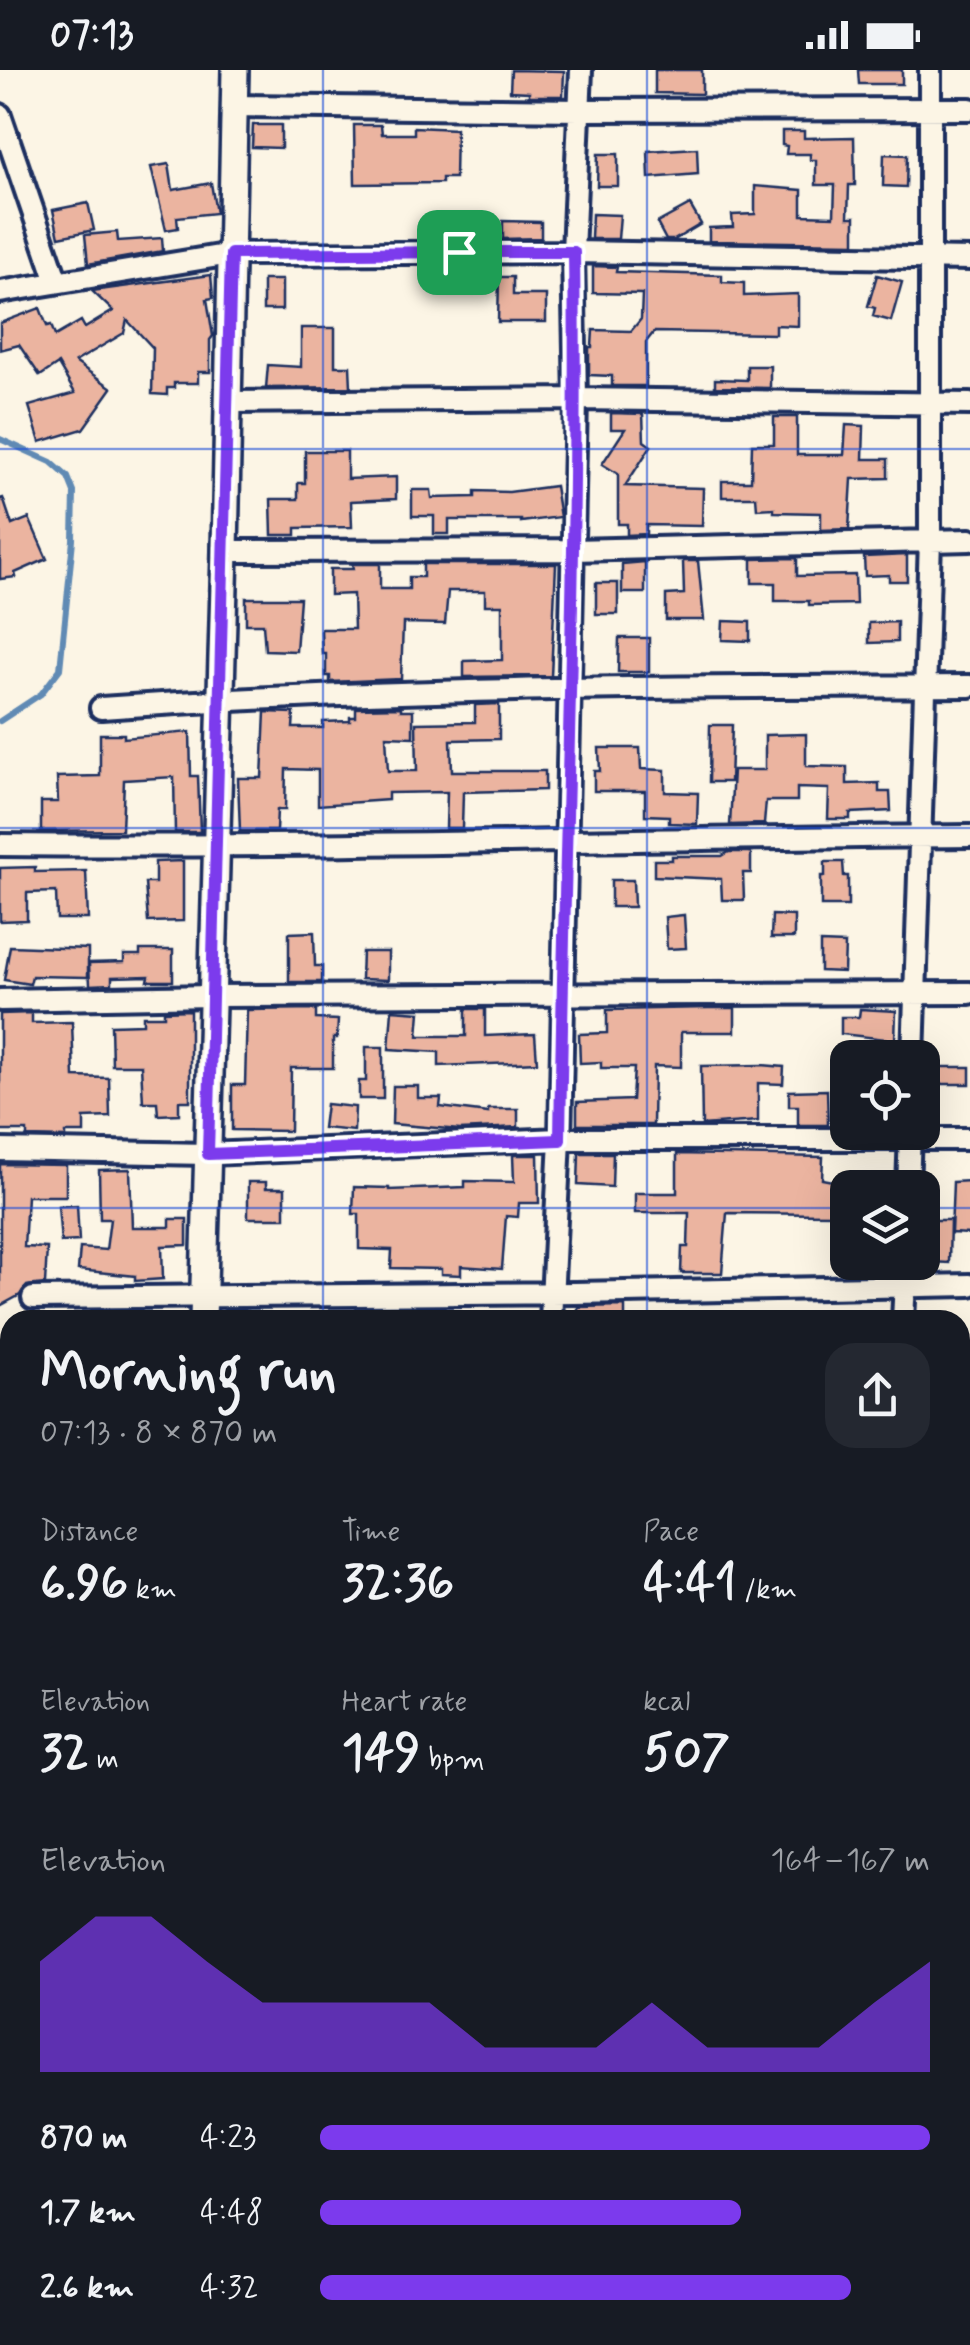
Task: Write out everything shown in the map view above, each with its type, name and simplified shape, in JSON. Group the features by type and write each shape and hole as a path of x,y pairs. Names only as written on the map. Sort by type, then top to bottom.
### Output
{"street":[{"path":"203,1308 226,551 235,70"},
{"path":"551,1310 560,1140 564,840 574,550 574,252 580,70"},
{"path":"914,1040 930,540 930,70"},
{"path":"234,106 970,110"},
{"path":"0,115 57,282"},
{"path":"0,292 231,254 574,252 970,259"},
{"path":"228,402 576,399 970,404"},
{"path":"226,551 574,550 970,540"},
{"path":"101,708 221,699 570,690 970,686"},
{"path":"0,845 215,848 970,836"},
{"path":"0,1000 970,993"},
{"path":"0,1150 208,1154 560,1140 830,1137"},
{"path":"940,1138 970,1139"},
{"path":"903,1310 905,1280"},
{"path":"33,1298 203,1308 551,1292 970,1285"}],"building":[{"path":"511,70 564,71 563,96 529,96 529,92 510,91"},
{"path":"655,70 702,70 702,94 655,93"},
{"path":"858,70 902,70 902,84 859,84"},
{"path":"253,125 281,125 281,148 252,147"},
{"path":"354,125 381,125 382,134 414,134 414,127 456,129 455,178 442,178 442,183 355,184"},
{"path":"782,131 804,131 804,138 854,137 855,185 849,185 848,217 855,217 855,243 709,241 709,228 733,227 732,215 755,214 755,186 802,190 802,215 834,216 835,185 816,185 816,160 810,160 810,154 786,154"},
{"path":"697,148 698,174 649,178 648,151"},
{"path":"598,154 618,154 618,186 597,186"},
{"path":"884,154 907,155 906,187 883,186"},
{"path":"169,164 173,190 211,183 216,213 177,217 178,228 166,230 151,167"},
{"path":"88,203 94,230 59,237 53,210"},
{"path":"690,205 701,224 674,240 666,240 657,223"},
{"path":"592,214 620,215 618,239 591,239"},
{"path":"503,221 541,222 541,238 503,239"},
{"path":"117,232 118,241 162,238 163,251 88,264 85,235"},
{"path":"593,266 617,267 616,272 722,275 722,282 744,283 744,296 798,294 798,326 775,325 775,334 654,332 646,342 646,386 612,386 612,376 589,375 593,330 631,331 641,319 642,294 593,293"},
{"path":"211,275 213,298 207,299 213,336 210,372 198,372 198,383 174,383 174,388 167,388 167,395 152,394 153,348 127,320 124,333 75,362 112,388 83,429 40,442 29,406 75,393 58,364 40,376 19,345 0,350 0,323 40,308 55,336 81,321 85,328 113,311 92,291"},
{"path":"877,275 902,282 891,321 873,316 875,308 868,306"},
{"path":"499,277 513,277 513,295 546,295 546,322 498,322"},
{"path":"263,280 282,280 282,310 263,310"},
{"path":"301,328 335,328 335,366 350,366 351,387 266,388 268,365 301,367"},
{"path":"747,366 770,366 770,388 715,387 715,379 747,380"},
{"path":"611,413 643,414 644,441 651,446 625,486 703,488 702,526 646,525 646,534 627,535 627,524 618,524 618,474 602,464 625,429 611,429"},
{"path":"774,417 797,417 797,455 844,455 846,425 864,426 863,459 888,459 888,478 852,479 849,529 821,530 821,513 774,512 774,508 757,509 756,497 722,497 722,481 751,481 752,444 774,444"},
{"path":"305,451 347,451 347,479 396,477 396,499 351,501 352,527 296,528 296,535 272,535 271,499 298,499 298,483 305,483"},
{"path":"555,486 560,517 521,522 449,520 449,534 434,534 434,516 412,516 412,490 431,490 432,498 475,497 475,491 509,492"},
{"path":"3,498 12,525 29,518 47,559 15,573 16,577 0,579 0,499"},
{"path":"907,555 907,581 889,581 889,575 865,576 864,557"},
{"path":"797,558 797,576 855,575 856,604 775,601 775,583 752,583 752,559"},
{"path":"683,561 698,561 704,620 666,620 666,595 684,594"},
{"path":"645,562 645,593 622,593 622,564"},
{"path":"352,564 380,564 380,589 409,589 409,577 423,577 423,564 556,564 551,676 464,677 464,661 502,660 502,605 485,605 485,591 448,591 445,624 403,623 401,679 330,682 330,676 326,676 326,654 322,654 321,629 354,629 353,594 330,595 330,569 353,569"},
{"path":"596,583 618,583 618,614 596,614"},
{"path":"246,598 300,598 296,651 265,650 263,624 246,624"},
{"path":"723,621 750,622 750,641 722,640"},
{"path":"897,622 897,642 869,643 869,623"},
{"path":"619,638 649,638 649,672 618,672"},
{"path":"499,704 499,739 451,740 452,771 545,771 545,790 463,792 462,828 446,828 447,792 388,793 388,800 318,805 318,770 286,769 285,810 277,810 276,831 240,831 238,778 262,778 265,712 294,713 293,728 323,728 323,722 350,721 350,717 356,717 356,708 413,710 413,737 386,736 388,771 417,771 416,723 475,722 475,705"},
{"path":"710,725 732,725 730,782 709,782"},
{"path":"190,732 191,776 198,776 200,832 175,832 174,777 124,780 122,830 41,831 41,802 58,802 57,777 100,776 100,734 124,734 124,738"},
{"path":"806,734 806,766 847,767 847,784 879,783 879,792 890,792 891,811 850,813 850,819 828,819 829,789 797,788 797,801 766,801 764,824 730,825 733,770 765,770 765,735"},
{"path":"599,748 640,748 641,769 665,770 665,792 698,793 697,824 669,823 669,816 645,815 645,791 594,791 594,771 600,771"},
{"path":"729,852 751,852 751,873 743,873 744,900 722,900 721,879 654,876 654,860 722,856"},
{"path":"183,861 183,921 148,922 145,883 155,883 155,862"},
{"path":"825,862 843,862 844,876 848,876 848,906 821,906"},
{"path":"35,867 35,872 86,871 88,919 57,919 56,892 27,893 27,920 0,921 0,868"},
{"path":"611,880 633,880 634,907 611,907"},
{"path":"684,915 686,948 667,949 665,917"},
{"path":"772,915 794,916 794,938 771,938"},
{"path":"314,932 315,966 322,966 322,982 289,982 289,933"},
{"path":"820,943 845,944 844,972 820,971"},
{"path":"10,946 88,949 88,977 32,976 30,984 4,980"},
{"path":"140,950 173,950 173,981 148,981 149,976 112,977 112,984 90,985 89,963 124,962 124,955 140,955"},
{"path":"362,952 388,952 388,980 361,979"},
{"path":"735,1008 735,1032 681,1032 681,1067 654,1066 653,1125 577,1125 577,1102 632,1100 634,1068 601,1068 601,1062 580,1063 579,1034 607,1033 607,1010"},
{"path":"316,1009 316,1019 338,1020 337,1038 333,1038 333,1068 291,1068 290,1131 232,1130 232,1085 245,1085 247,1010"},
{"path":"466,1009 485,1009 485,1036 535,1034 537,1062 439,1066 439,1052 389,1049 392,1010 420,1012 418,1036 466,1036"},
{"path":"860,1009 896,1011 895,1040 841,1034 841,1017 859,1017"},
{"path":"190,1010 190,1101 179,1101 179,1114 158,1115 157,1102 143,1102 141,1065 112,1065 111,1025 143,1024 143,1016"},
{"path":"32,1013 32,1023 72,1022 74,1077 109,1078 110,1117 84,1118 84,1133 66,1133 66,1138 27,1137 27,1131 0,1131 0,1014"},
{"path":"366,1047 383,1047 383,1099 359,1099 359,1081 366,1081"},
{"path":"701,1066 784,1067 783,1084 758,1083 758,1121 702,1125"},
{"path":"940,1067 970,1067 970,1084 940,1084"},
{"path":"393,1086 418,1086 418,1098 441,1098 440,1107 488,1113 488,1109 518,1109 518,1127 460,1130 392,1124"},
{"path":"827,1090 828,1125 798,1125 798,1106 789,1106 789,1091"},
{"path":"326,1104 355,1107 354,1131 323,1128"},
{"path":"579,1153 613,1153 612,1187 578,1185"},
{"path":"677,1154 823,1157 822,1179 830,1181 830,1214 727,1213 722,1273 681,1273 682,1247 688,1247 689,1213 635,1213 635,1193 677,1193"},
{"path":"513,1155 538,1155 539,1203 519,1203 518,1217 506,1216 502,1269 461,1266 461,1275 441,1274 441,1269 391,1268 392,1250 359,1249 359,1214 353,1214 354,1187 389,1190 465,1187 465,1181 514,1182"},
{"path":"0,1164 66,1165 66,1196 27,1196 24,1247 47,1248 45,1284 27,1286 20,1295 0,1306"},
{"path":"130,1169 132,1227 170,1227 170,1219 187,1219 187,1245 162,1246 163,1279 135,1281 135,1276 78,1270 80,1248 106,1250 110,1219 100,1219 99,1170"},
{"path":"970,1181 970,1234 951,1233 953,1182"},
{"path":"248,1182 266,1182 266,1188 285,1188 285,1218 248,1218"},
{"path":"77,1205 79,1241 61,1242 58,1206"},
{"path":"940,1220 950,1220 949,1263 940,1262"},
{"path":"625,1306 625,1310 578,1310"}],"waterway":[{"path":"0,439 51,462 68,477 74,492 60,669 41,694 0,721"}],"route":[{"path":"459,252 574,252 574,550 564,840 560,1140 208,1154 231,254 459,252"}]}
